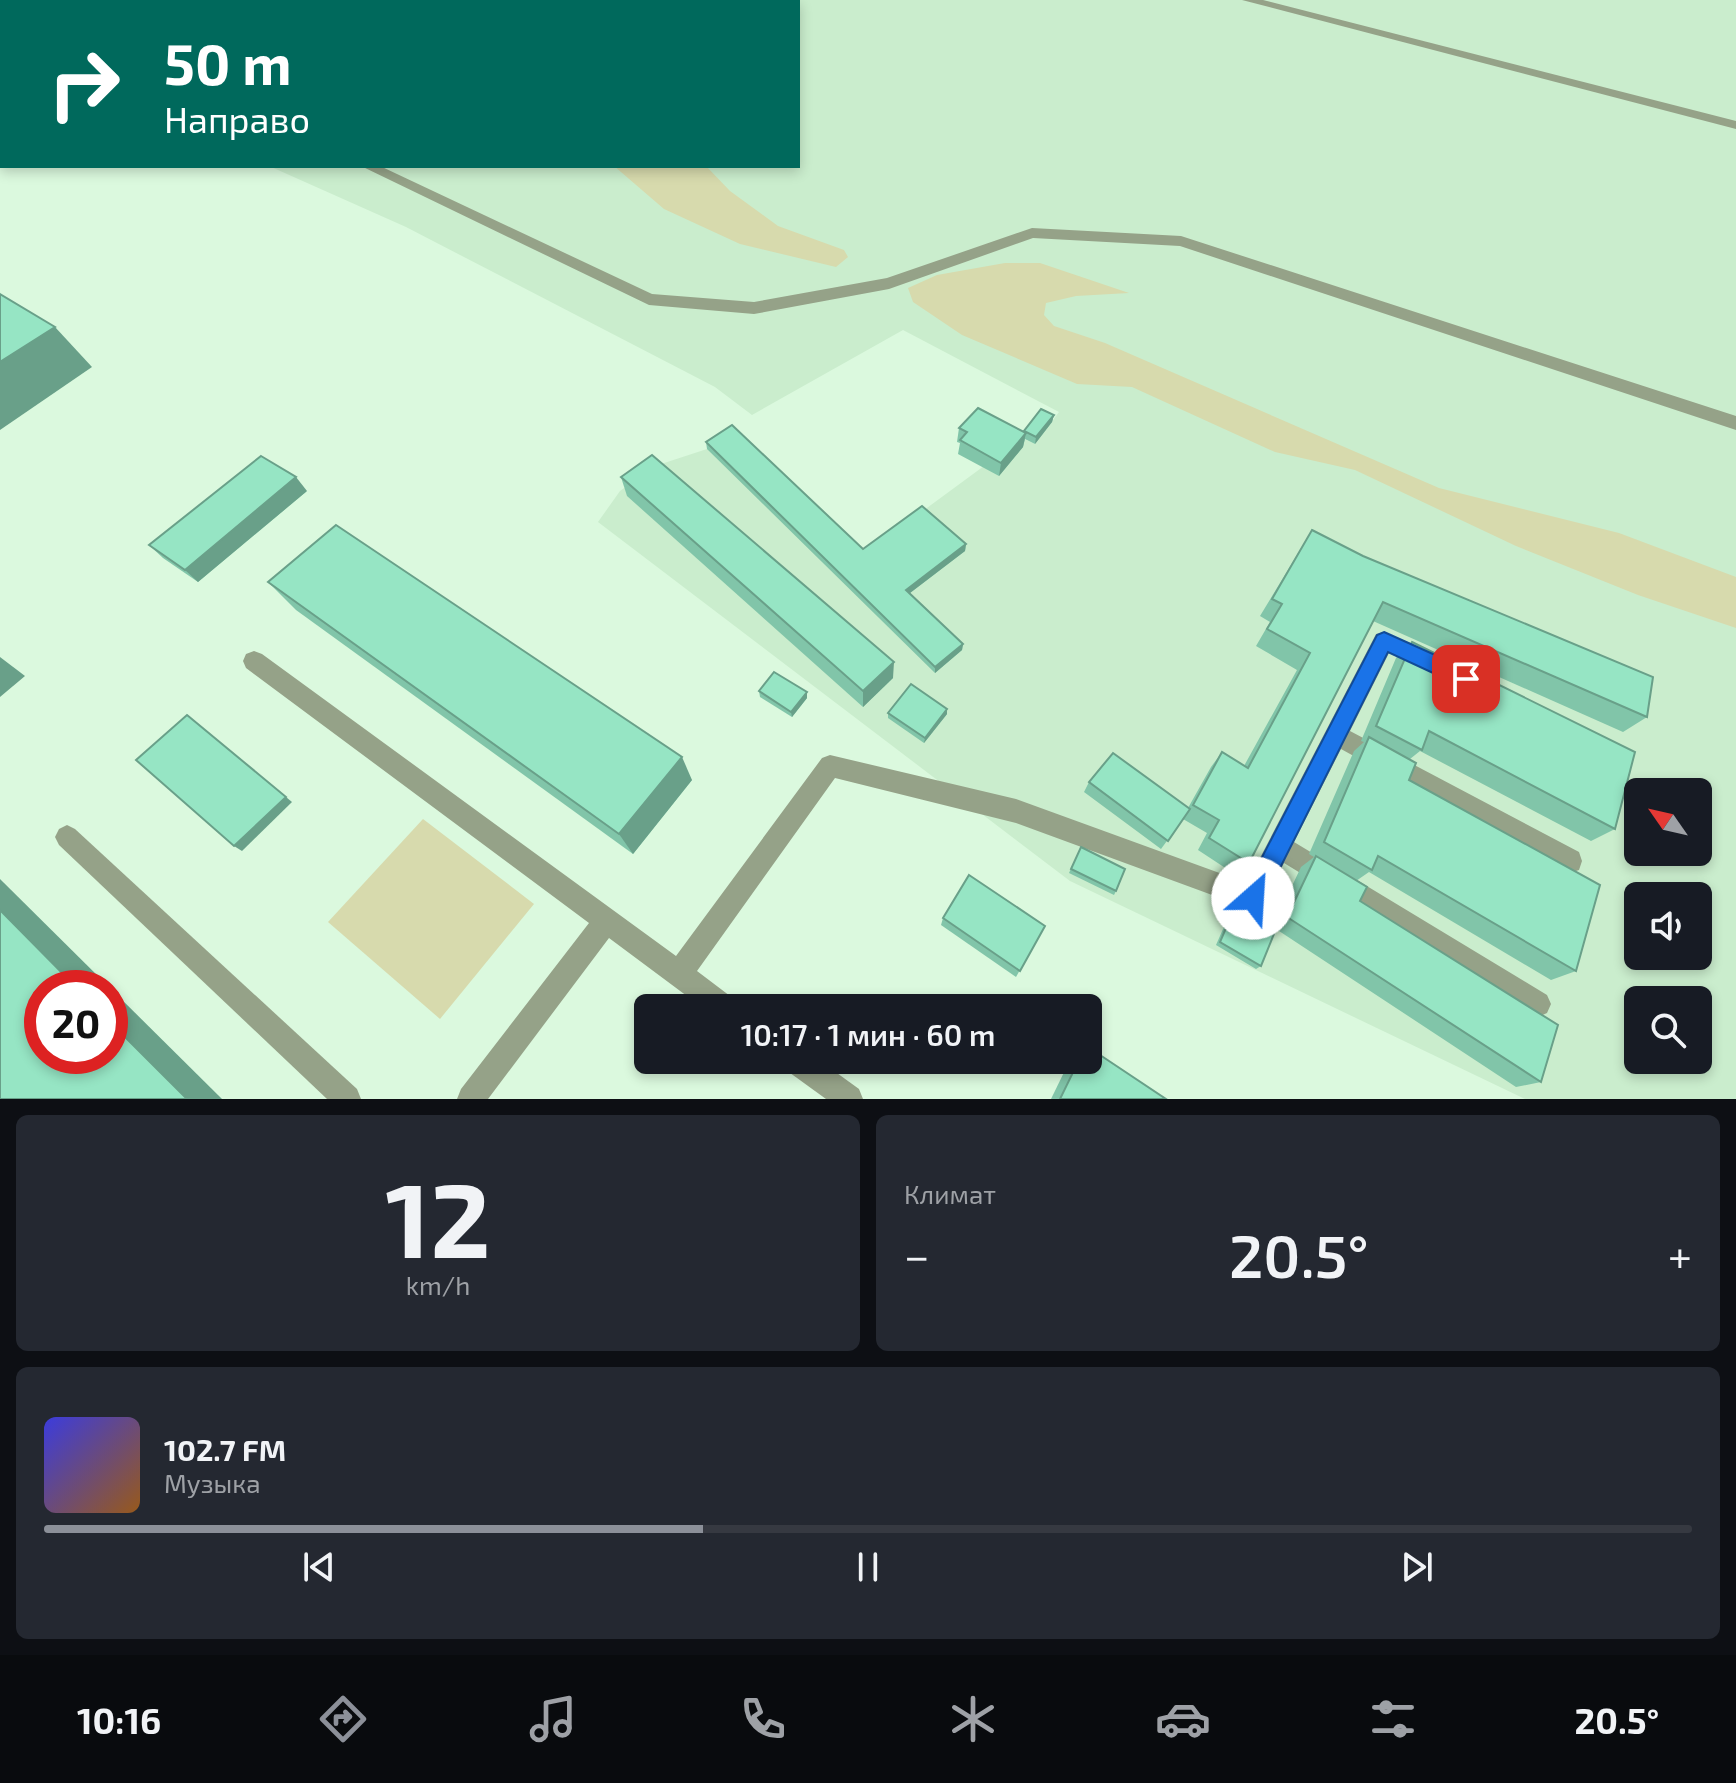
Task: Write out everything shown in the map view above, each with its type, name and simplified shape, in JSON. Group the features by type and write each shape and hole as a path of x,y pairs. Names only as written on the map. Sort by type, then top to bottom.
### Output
{"street":[{"path":"1248,0 1736,125"},
{"path":"372,168 649,299 754,308 889,283 1032,233 1181,241 1736,423"},
{"path":"679,974 830,766 1016,811 1253,898 1384,641 1452,672"},
{"path":"254,661 706,994"},
{"path":"1336,735 1570,861"},
{"path":"67,837 347,1099"},
{"path":"1279,846 1538,1004"},
{"path":"471,1099 606,921"},
{"path":"815,1074 849,1099"}],"shaded area":[{"path":"800,0 1736,0 1736,1099 1525,1099 1070,881 598,522 620,491 655,466 707,449 733,432 863,555 1022,438 1035,444 1059,412 903,330 752,415 715,387 406,227 273,168 800,168"},
{"path":"616,168 708,168 730,191 778,226 844,250 848,257 836,267 740,244 664,209"},
{"path":"1005,263 1040,263 1129,293 1076,296 1046,303 1044,315 1054,326 1105,343 1439,488 1619,533 1736,577 1736,628 1638,595 1516,546 1355,470 1275,452 1132,387 1077,384 962,335 913,302 908,288 937,275"},
{"path":"423,819 534,904 440,1019 328,922"}],"building":[{"path":"0,294 55,327 0,362"},
{"path":"978,408 1026,433 1001,463 960,440 967,432 959,428"},
{"path":"1041,409 1054,415 1036,437 1024,431"},
{"path":"732,425 863,549 922,506 966,544 906,590 963,644 935,667 706,442"},
{"path":"652,455 894,662 863,691 621,477"},
{"path":"261,456 296,477 185,570 149,545"},
{"path":"336,525 682,757 619,834 268,582"},
{"path":"1312,530 1363,556 1653,677 1647,717 1383,602 1249,863 1209,838 1219,820 1193,805 1222,752 1248,768 1310,653 1267,629 1282,604 1272,599"},
{"path":"1412,642 1635,752 1628,778 1624,778 1624,794 1615,829 1429,731 1422,750 1376,726"},
{"path":"774,672 807,692 791,712 759,691"},
{"path":"911,684 947,709 925,738 888,713"},
{"path":"187,715 286,797 234,846 136,760"},
{"path":"1369,737 1416,763 1409,780 1600,885 1576,971 1378,856 1372,870 1324,842"},
{"path":"1113,753 1190,809 1168,841 1089,782"},
{"path":"1081,847 1125,869 1116,891 1071,869"},
{"path":"1316,856 1367,887 1360,901 1558,1025 1541,1082 1287,917"},
{"path":"969,875 1045,926 1020,971 943,918"},
{"path":"1238,900 1278,924 1261,966 1220,942"},
{"path":"0,910 59,970 24,970 24,1074 128,1074 128,1040 187,1099 0,1099"},
{"path":"1102,1056 1166,1099 1060,1099 1072,1074 1102,1074"}],"route":[{"path":"1253,898 1384,641 1466,679"}]}
